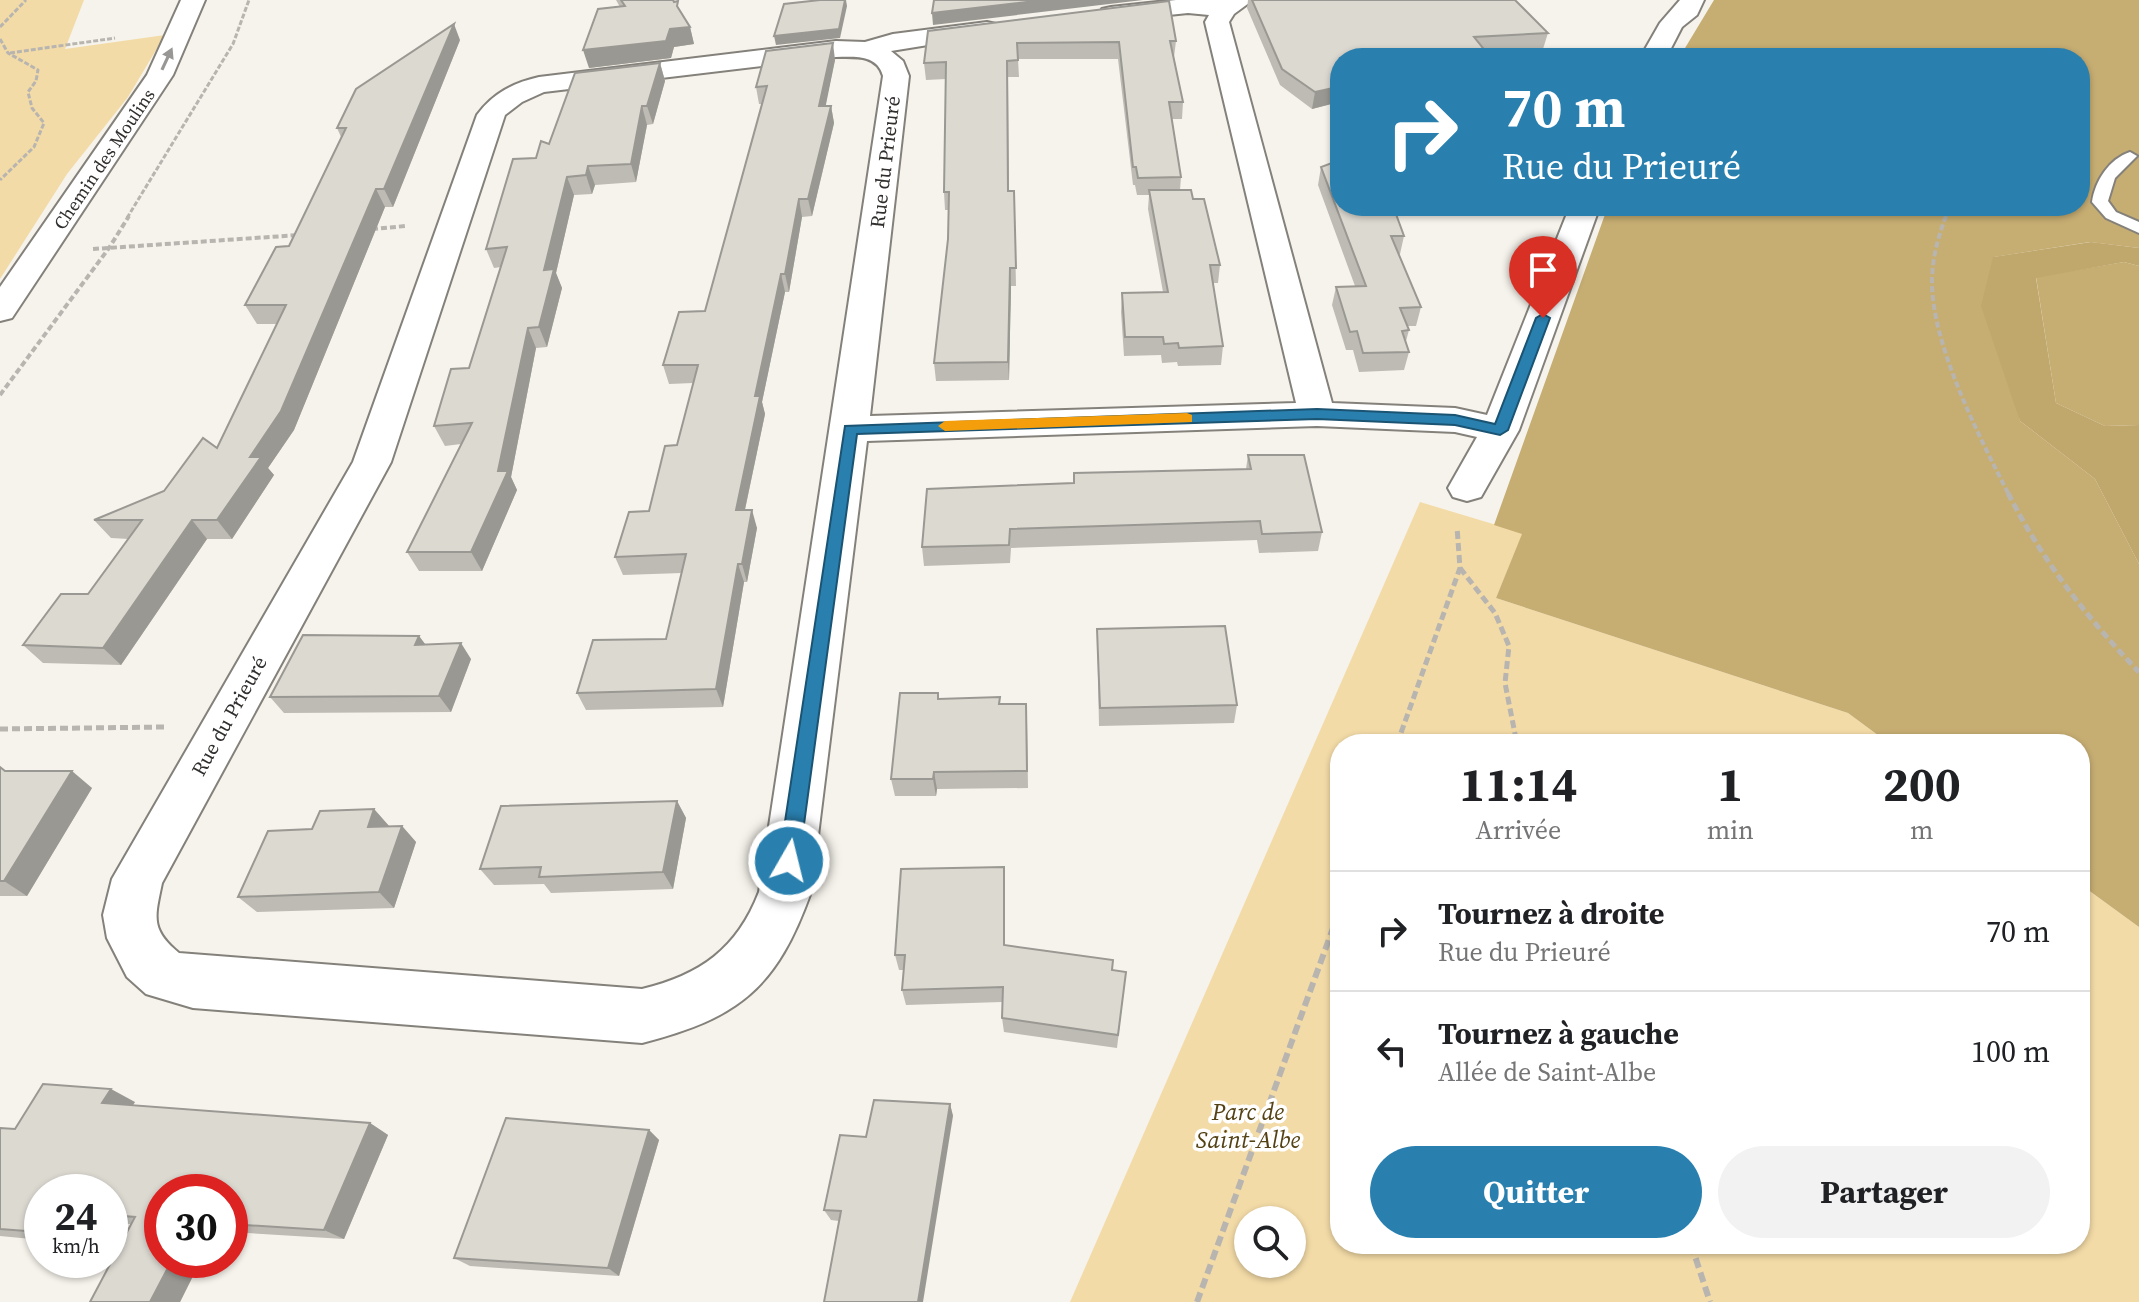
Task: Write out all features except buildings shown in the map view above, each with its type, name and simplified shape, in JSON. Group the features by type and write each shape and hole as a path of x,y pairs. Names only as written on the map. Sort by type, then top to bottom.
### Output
{"street":[{"name":"Chemin des Moulins","path":"0,311 160,75 193,0"},
{"path":"1658,48 1672,23 1688,10 1692,0"},
{"path":"1093,16 1180,6 1232,5"},
{"path":"1232,5 1217,22 1317,414"},
{"path":"867,50 923,37 1016,26"},
{"name":"Rue du Prieuré","path":"867,50 888,59 896,76 785,892 776,921 757,953 736,975 710,994 678,1009 642,1016 193,982 165,976 146,959 133,938 129,915 138,879 372,462 491,115 498,104 521,91 561,82 805,51 867,50"},
{"path":"1467,488 1500,430 1581,216"},
{"path":"850,429 1317,414 1455,420 1500,430"}],"lane":[{"path":"2130,156 2106,178 2101,186 2100,202 2111,215 2139,228"}],"path":[{"path":"0,27 26,0"},
{"path":"0,395 109,248 233,44 249,0"},
{"path":"8,53 115,38"},
{"path":"0,39 8,53 38,70 36,81 28,92 32,108 44,123 34,147 0,180"},
{"path":"1947,216 1936,252 1932,284 1939,330 1965,401 1997,476 2037,546 2100,634 2139,672"},
{"path":"365,230 455,223"},
{"path":"109,248 305,234"},
{"path":"1401,734 1460,568 1457,526 1467,488"},
{"path":"1460,568 1495,613 1509,646 1503,682 1515,734"},
{"path":"0,729 223,726"},
{"path":"1197,1302 1330,936"},
{"path":"1694,1254 1710,1302"}],"green space":[{"path":"0,0 84,0 65,49 165,35 128,97 67,174 0,279"},
{"name":"Parc de Saint-Albe","path":"1420,502 1523,533 1496,598 1848,713 1876,734 1330,734 1330,1254 2090,1254 2090,891 2139,927 2139,1302 1070,1302"}],"shaded area":[{"path":"1714,0 2139,0 2139,248 2090,242 1994,257 2020,421 2095,479 2139,564 2139,927 2090,891 2090,734 1876,734 1848,713 1496,598 1522,534 1494,525 1604,216 2090,216 2090,48 1685,48"},
{"path":"2091,242 2139,248 2139,266 2124,262 2036,278 2056,403 2105,426 2139,425 2139,564 2095,479 2020,421 1981,306 1993,257"},
{"path":"2124,262 2139,266 2139,425 2105,426 2056,403 2036,277"}],"slow traffic":[{"path":"945,426 1187,418"}],"route":[{"path":"789,861 850,429 1317,414 1455,420 1500,430 1543,318"}]}
